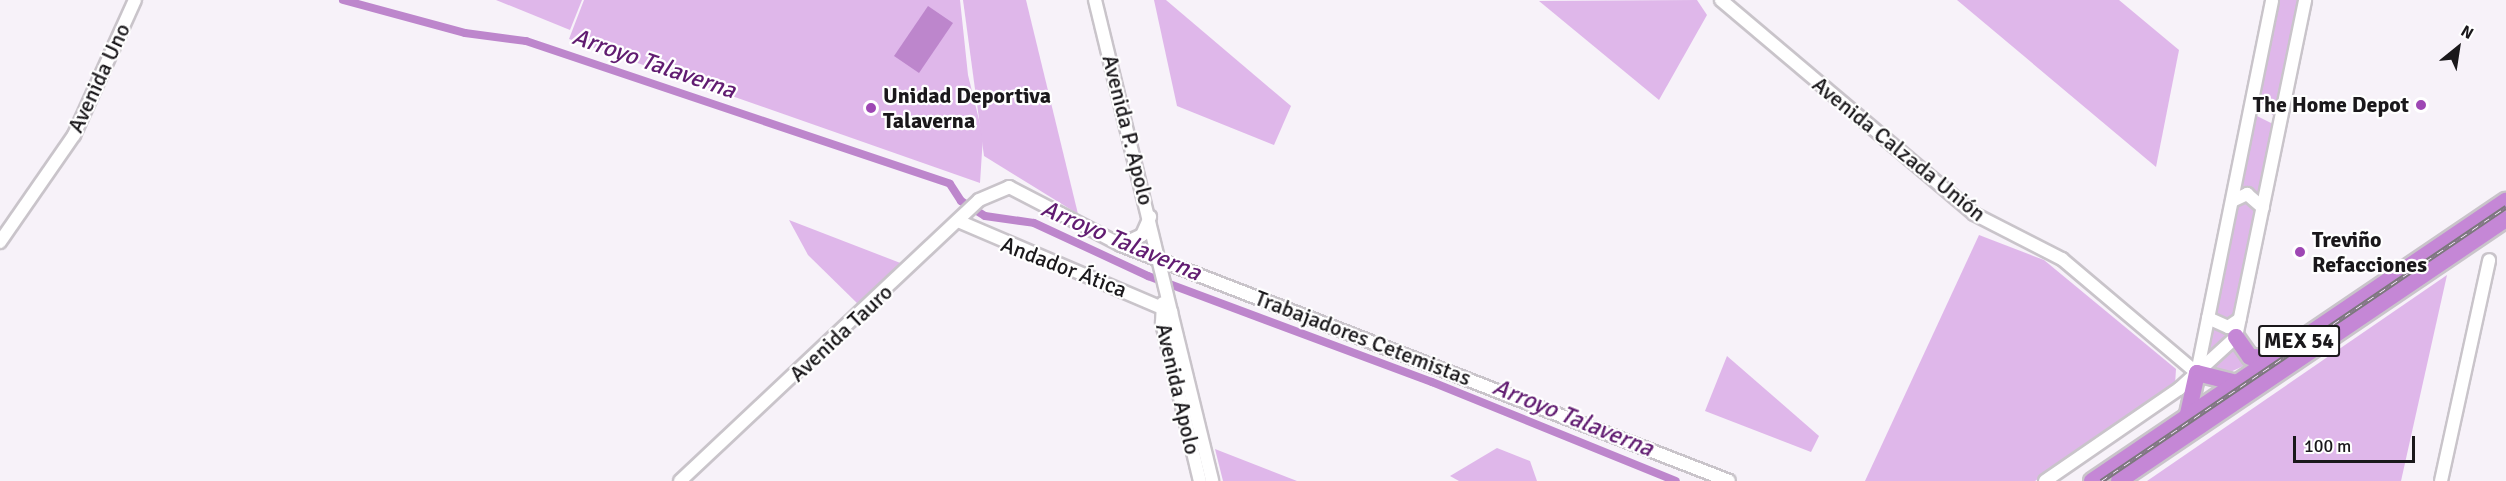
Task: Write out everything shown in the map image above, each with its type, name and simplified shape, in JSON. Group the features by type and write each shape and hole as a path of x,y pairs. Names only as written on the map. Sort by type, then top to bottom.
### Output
{"highway":[{"name":"MEX 54","path":"2092,481 2506,201"},
{"name":"MEX 54","path":"2119,481 2506,219"},
{"path":"2465,247 2506,232"},
{"path":"2236,337 2250,357 2275,358"},
{"path":"2188,414 2197,374 2237,383"}],"street":[{"name":"Avenida Uno","path":"0,242 74,135 135,0"},
{"name":"Avenida P. Apolo","path":"1095,0 1162,266"},
{"name":"Avenida Calzada Unión","path":"1721,0 1967,209 2062,259 2197,374"},
{"path":"2197,374 2272,0"},
{"path":"2045,481 2197,374 2236,337 2305,0"},
{"name":"Avenida Tauro","path":"680,481 966,223 982,198 1003,188"},
{"name":"Trabajadores Cetemistas","path":"1003,188 1018,188 1162,266 1729,481"},
{"path":"2232,201 2247,194 2263,208"},
{"path":"1121,245 1142,234 1150,217"},
{"name":"Andador Ática","path":"966,223 1165,304"},
{"path":"2441,481 2489,260"},
{"name":"Avenida Apolo","path":"1162,266 1165,304 1200,481"},
{"name":"Avenida Apolo","path":"1165,304 1212,481"},
{"path":"2208,318 2228,327 2240,319"}],"shaded area":[{"path":"496,0 582,0 570,30"},
{"name":"Unidad Deportiva Talaverna","path":"584,0 960,0 968,75 983,136 980,183 569,39"},
{"path":"963,0 1026,0 1078,214 984,156"},
{"path":"1154,0 1166,0 1291,106 1274,145 1177,106"},
{"path":"1697,0 1707,15 1659,100 1539,1"},
{"path":"1957,0 2119,0 2179,50 2156,167"},
{"path":"2277,0 2301,0 2276,119 2257,97"},
{"path":"928,6 953,23 919,73 894,56"},
{"path":"2253,114 2275,125 2261,194 2239,189"},
{"path":"2241,198 2258,204 2236,320 2225,324 2213,315 2235,203"},
{"path":"789,220 903,264 860,306 808,255"},
{"path":"1979,235 2044,260 2176,369 2175,385 2035,481 1865,481"},
{"path":"2447,275 2401,481 2147,481"},
{"path":"2211,327 2234,330 2206,359"},
{"path":"2234,345 2252,362 2224,375 2203,371"},
{"path":"1727,356 1819,436 1811,452 1705,411"},
{"path":"1497,448 1530,461 1537,481 1459,481 1450,476"},
{"path":"1215,449 1297,481 1223,481"}],"waterway":[{"name":"Arroyo Talaverna","path":"343,0 465,33 526,41 950,184 961,201 985,216 1034,223 1148,276 1432,382 1676,481"}],"railway":[{"path":"2101,481 2506,207"}],"place":[{"name":"The Home Depot","path":"2421,105"},
{"name":"Unidad Deportiva Talaverna","path":"871,108"},
{"name":"Treviño Refacciones","path":"2300,252"}]}
